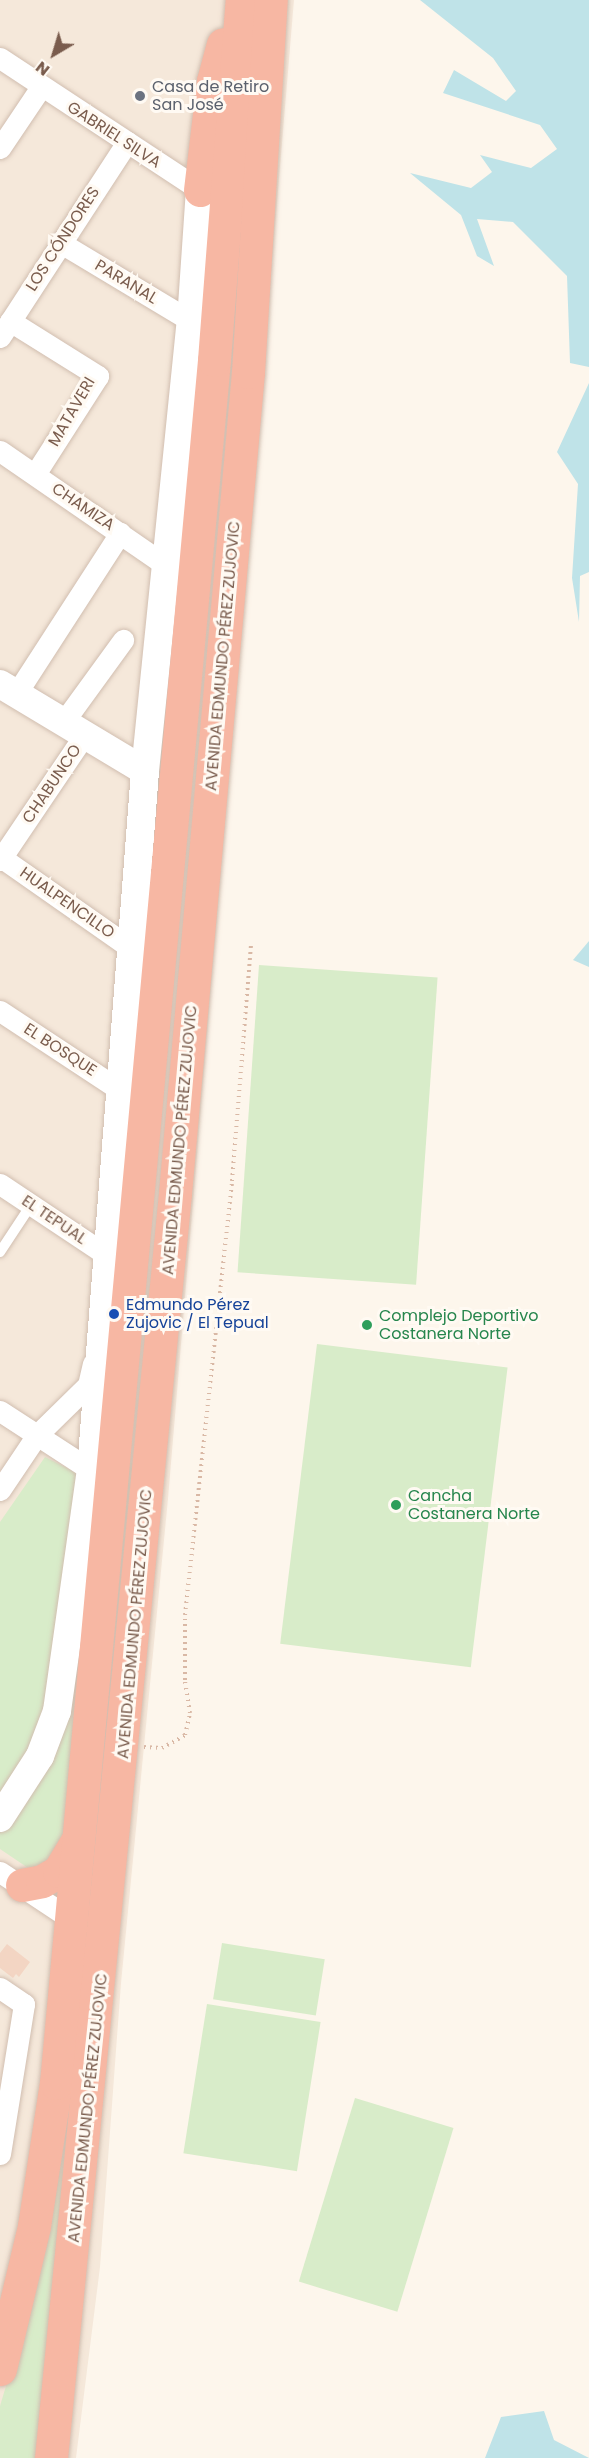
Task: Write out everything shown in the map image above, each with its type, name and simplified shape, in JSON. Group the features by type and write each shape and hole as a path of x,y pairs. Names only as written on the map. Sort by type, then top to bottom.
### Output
{"highway":[{"path":"200,190 213,81 241,0"},
{"path":"0,2369 22,2289 51,2123 80,1835 214,360 241,0"},
{"name":"AVENIDA EDMUNDO PÉREZ ZUJOVIC","path":"51,2458 124,1742 246,394 271,0"},
{"path":"11,1879 42,1881 59,1872 80,1835"},
{"path":"0,2335 22,2289"}],"street":[{"name":"GABRIEL SILVA","path":"0,58 200,190"},
{"path":"0,148 41,87"},
{"name":"LOS CÓNDORES","path":"5,329 127,142"},
{"path":"0,1818 40,1756 57,1711 91,1470 145,771 191,321 200,190"},
{"name":"PARANAL","path":"61,243 191,321"},
{"name":"MATAVERI","path":"5,329 98,376 35,474"},
{"name":"CHAMIZA","path":"0,451 165,565"},
{"path":"120,533 8,689 145,771"},
{"name":"CHABUNCO","path":"1,859 123,640"},
{"name":"HUALPENCILLO","path":"1,859 132,949"},
{"name":"EL BOSQUE","path":"0,1011 120,1090"},
{"name":"EL TEPUAL","path":"0,1184 108,1256"},
{"path":"0,1490 37,1435 88,1385 104,1320"},
{"path":"0,1411 91,1470"},
{"path":"11,1879 71,1919"},
{"path":"0,1988 24,2004 8,2064 0,2154"}],"lane":[{"path":"0,1252 31,1205"}],"path":[{"path":"124,1742 162,1748 184,1735 190,1713 185,1680 185,1615 232,1181 251,944"}],"shaded area":[{"path":"0,0 294,0 168,1499 121,1983 100,2267 76,2458 0,2458"}],"green space":[{"path":"259,965 438,977 416,1285 238,1272"},
{"name":"Cancha Costanera Norte","path":"317,1344 508,1367 471,1667 280,1644"},
{"path":"45,1457 79,1474 136,1462 37,2458 0,2458 0,2406 11,2369 83,1905 0,1849 0,1522"},
{"path":"222,1943 325,1959 316,2016 213,1999"},
{"path":"207,2004 321,2022 297,2171 183,2153"},
{"path":"355,2098 453,2128 397,2312 299,2282"}],"water":[{"path":"420,0 589,0 589,367 570,363 567,276 513,222 477,219 494,266 477,256 461,215 410,173 471,188 492,172 480,155 531,168 557,149 540,125 443,93 454,70 506,101 516,91 493,58"},
{"path":"589,383 589,572 580,576 579,622 572,578 578,484 557,452"},
{"path":"589,941 589,967 573,960"},
{"path":"544,2411 554,2440 589,2458 485,2458 501,2417"}],"building":[{"path":"7,1944 30,1962 19,1977 16,1974 13,1978 0,1968 0,1953"}],"place":[{"name":"Casa de Retiro San José","path":"140,96"},
{"name":"Edmundo Pérez Zujovic / El Tepual","path":"114,1314"},
{"name":"Complejo Deportivo Costanera Norte","path":"367,1325"},
{"name":"Cancha Costanera Norte","path":"396,1505"}]}
